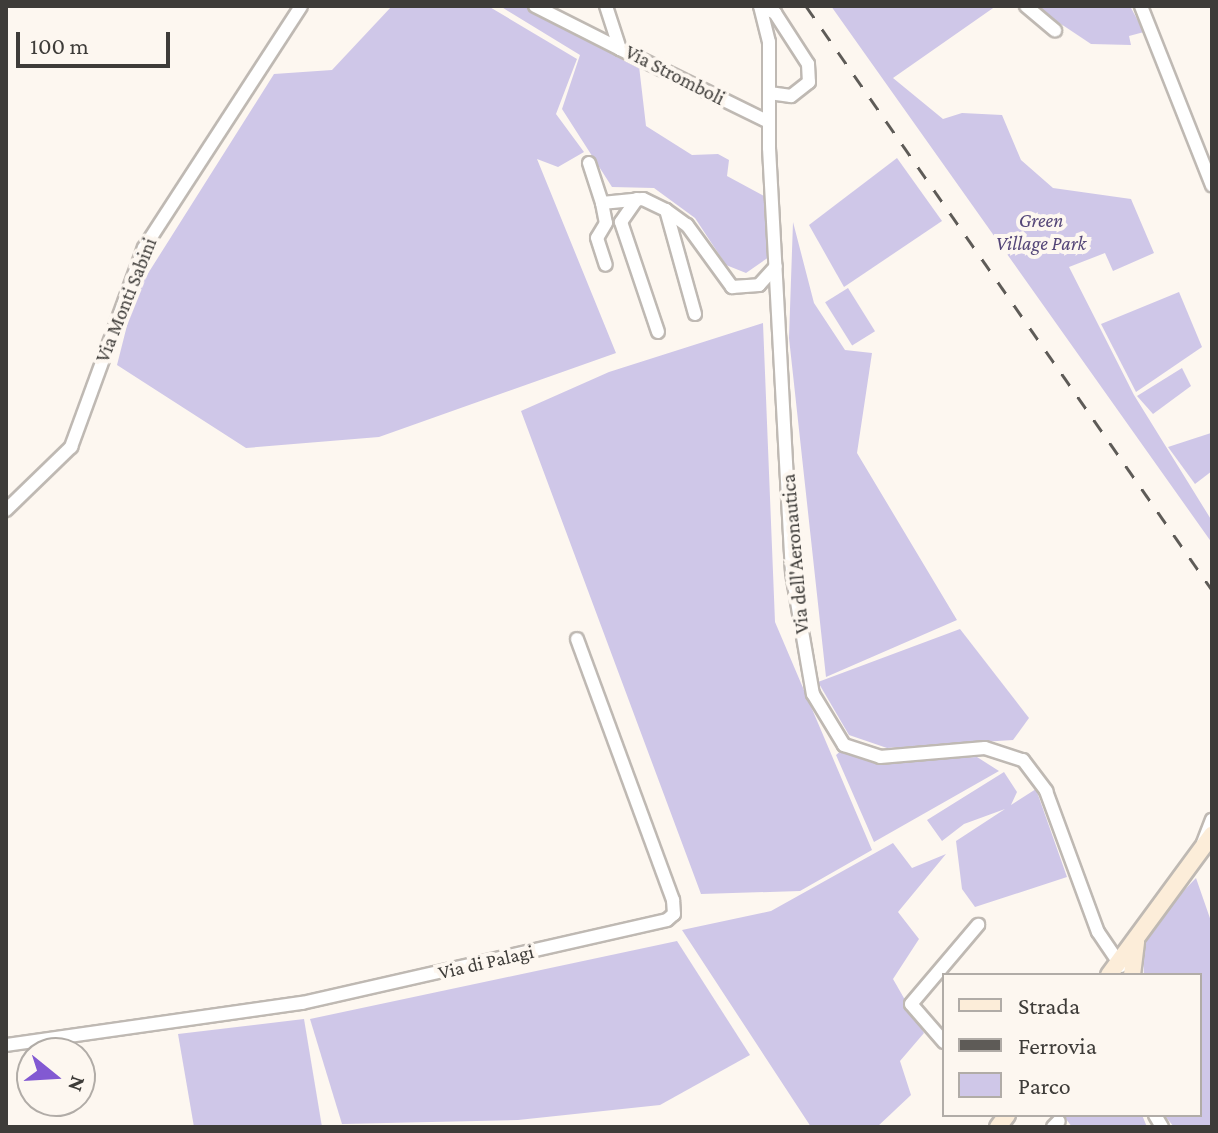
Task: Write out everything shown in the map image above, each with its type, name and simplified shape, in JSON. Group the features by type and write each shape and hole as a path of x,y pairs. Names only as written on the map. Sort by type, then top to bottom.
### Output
{"main road":[{"path":"1120,973 1138,935 1212,835"}],"street":[{"path":"535,6 620,49"},
{"name":"Via Stromboli","path":"606,6 620,49 769,122"},
{"path":"760,6 775,13 808,64 809,82 791,96 769,93"},
{"name":"Via dell'Aeronautica","path":"760,6 769,42 769,122 792,573 813,694 844,745 868,753 985,748 1023,760 1046,791 1098,932 1120,973"},
{"path":"1026,6 1055,30"},
{"path":"1141,6 1212,185"},
{"name":"Via Monti Sabini","path":"6,510 71,447 144,248 294,8"},
{"path":"589,163 606,223 597,238 606,265"},
{"path":"602,203 637,199 666,210 687,225 722,280 742,289 759,285 776,266"},
{"path":"637,199 621,222 658,332"},
{"path":"666,210 695,314"},
{"path":"759,285 779,299"},
{"name":"Via di Palagi","path":"6,1045 302,1003 667,920 674,914 673,900 577,639"},
{"path":"1202,850 1212,820"},
{"path":"942,1040 911,1004 978,925"}],"green space":[{"path":"392,6 488,6 577,59 556,114 584,152 558,167 537,159 616,353 379,437 246,448 117,365 135,294 274,74 332,70"},
{"path":"500,6 524,6 639,66 646,126 692,155 718,154 729,160 727,176 764,196 769,257 746,273 726,265 695,218 654,188 612,187 562,109 580,55"},
{"name":"Green Village Park","path":"831,6 996,6 893,78 943,119 962,113 1002,115 1021,160 1053,188 1131,199 1154,253 1113,271 1105,253 1069,267 1134,395 1212,521 1212,543"},
{"path":"1034,6 1130,6 1144,32 1129,36 1131,45 1091,44"},
{"path":"897,158 942,221 844,287 809,225"},
{"path":"793,222 814,303 845,350 872,353 857,453 957,620 826,677 789,338"},
{"path":"848,288 875,331 852,346 825,302"},
{"path":"1179,292 1202,347 1136,392 1101,324"},
{"path":"763,323 775,622 872,850 800,891 701,894 521,411 609,372"},
{"path":"1182,368 1191,386 1153,414 1137,396"},
{"path":"1211,433 1212,471 1195,484 1168,447"},
{"path":"960,629 1029,718 1013,740 887,748 849,735 818,682"},
{"path":"842,750 875,763 977,757 999,771 874,842 836,755"},
{"path":"1004,772 1017,792 1011,805 1036,789 1067,877 975,907 962,889 956,841 1005,809 964,824 942,841 927,820"},
{"path":"893,843 912,868 946,854 898,912 919,939 893,979 924,1033 900,1061 911,1095 877,1127 811,1127 682,930 771,911"},
{"path":"1196,878 1212,924 1212,1127 1174,1127 1166,1117 1202,1117 1202,973 1144,973 1141,935"},
{"path":"677,941 750,1055 660,1105 518,1120 342,1124 310,1019"},
{"path":"304,1019 322,1127 194,1127 178,1034"},
{"path":"1064,1117 1143,1117 1147,1127 1072,1127"}],"railway":[{"path":"806,6 1212,590"}]}
